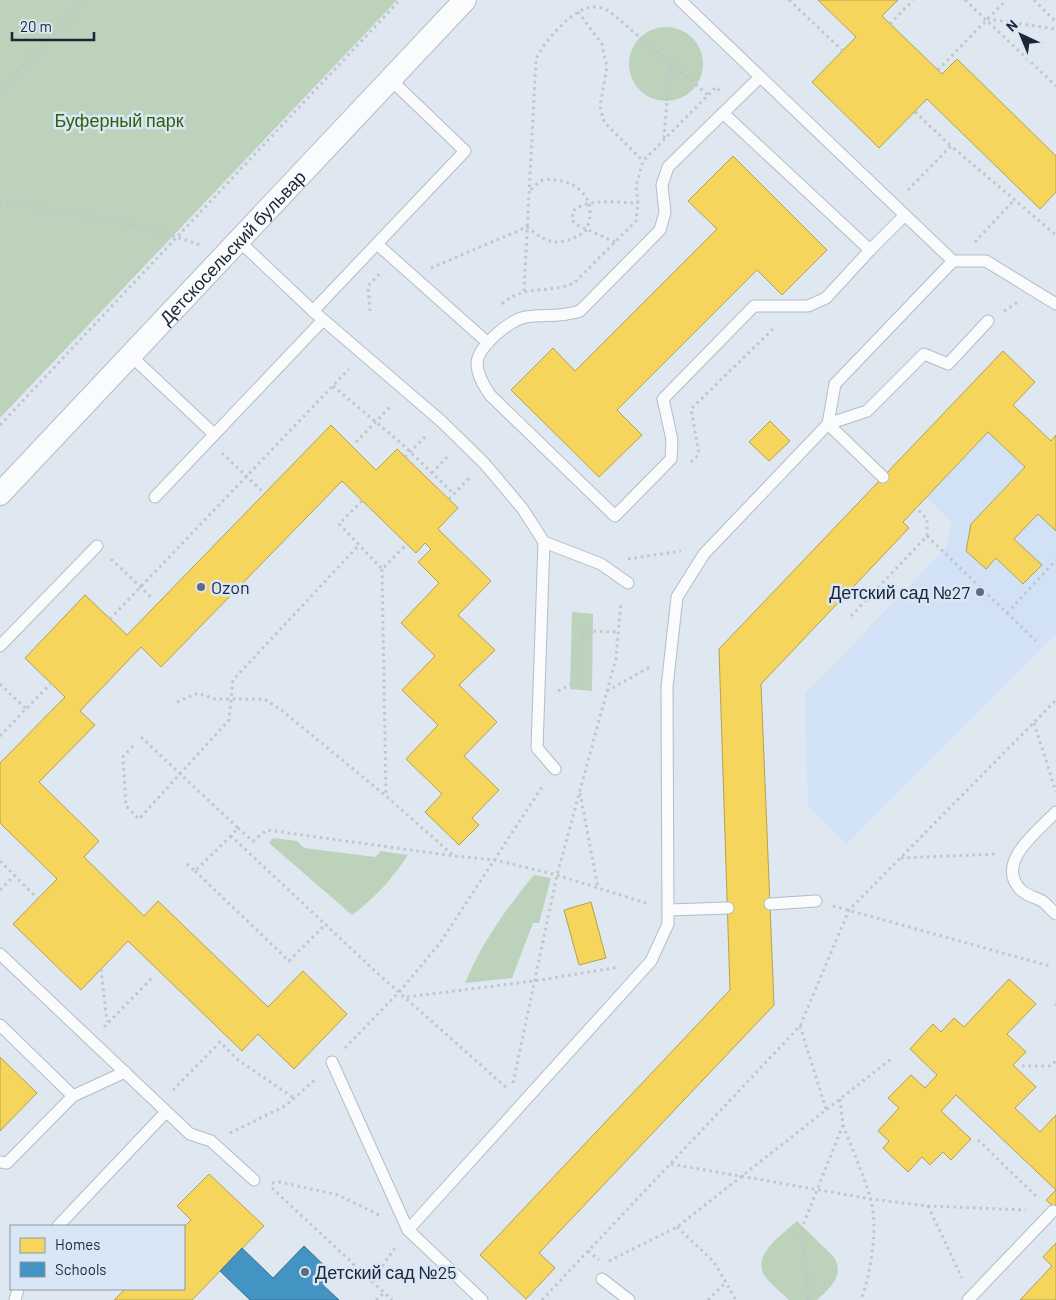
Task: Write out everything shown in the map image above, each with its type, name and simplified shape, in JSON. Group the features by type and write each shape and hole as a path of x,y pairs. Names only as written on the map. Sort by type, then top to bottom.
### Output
{"street":[{"name":"Детскосельский бульвар","path":"0,494 465,0"}],"lane":[{"path":"680,0 953,261 986,261 1056,304"},
{"path":"760,77 668,167 662,185 665,212 660,230 580,311 563,316 526,317 511,322 488,343 480,354 477,363 481,382 490,395 615,516 671,459 672,440 663,399 754,306 808,306 826,298 905,215"},
{"path":"313,311 465,150 390,79"},
{"path":"723,113 870,250"},
{"path":"238,240 323,320 441,421 484,463 522,508 544,542 604,567 628,584"},
{"path":"377,244 488,343"},
{"path":"828,424 835,384 953,261"},
{"path":"155,497 323,320"},
{"path":"408,1230 652,962 668,924 669,910 667,688 677,597 704,554 828,424 867,411 924,354 948,364 988,321"},
{"path":"130,355 211,438"},
{"path":"828,424 883,477"},
{"path":"544,542 537,748 555,769"},
{"path":"0,646 97,546"},
{"path":"1056,812 1016,853 1012,869 1014,880 1022,892 1043,902 1056,914"},
{"path":"770,904 816,901"},
{"path":"669,910 728,908"},
{"path":"0,954 190,1134 211,1141 254,1180"},
{"path":"0,1025 73,1096"},
{"path":"332,1062 408,1230 482,1300"},
{"path":"0,1162 7,1163 18,1154 73,1096 125,1072"},
{"path":"59,1225 162,1108"},
{"path":"969,1298 1053,1212"},
{"path":"602,1278 630,1300"}],"path":[{"path":"0,91 86,0"},
{"path":"0,425 400,0"},
{"path":"789,0 843,50"},
{"path":"890,24 913,0"},
{"path":"965,0 1056,86"},
{"path":"938,70 1006,0"},
{"path":"1034,0 1056,22"},
{"path":"524,290 536,59 543,45 578,12 592,6 610,10 708,95"},
{"path":"578,12 602,44 607,67 600,106 604,122 643,161"},
{"path":"986,19 1056,29"},
{"path":"664,138 670,63"},
{"path":"475,332 507,300 524,290 562,288 574,283 636,221 638,203 636,186 643,161 716,87 732,104"},
{"path":"915,112 951,146 1056,235"},
{"path":"894,205 951,146"},
{"path":"527,227 542,239 555,243 575,238 586,230 589,223 590,202 582,190 572,184 558,180 541,181 529,192"},
{"path":"972,261 974,243 1014,200"},
{"path":"615,242 586,230 572,220 573,211 581,204 590,202 638,203"},
{"path":"0,203 43,208 183,239"},
{"path":"412,276 527,227"},
{"path":"370,311 368,286 393,258"},
{"path":"686,468 699,454 691,409 777,325"},
{"path":"110,619 364,354"},
{"path":"333,386 454,494"},
{"path":"356,442 406,391"},
{"path":"406,457 441,421"},
{"path":"211,438 262,491"},
{"path":"449,499 484,463"},
{"path":"362,501 338,524 382,569 386,796"},
{"path":"852,616 927,536 927,518 916,508"},
{"path":"927,536 1036,641"},
{"path":"382,569 407,544"},
{"path":"97,546 152,598"},
{"path":"133,746 123,757 126,806 139,818 229,720 233,680 359,546"},
{"path":"604,567 634,558 681,551 704,554"},
{"path":"1007,612 1056,560"},
{"path":"231,836 511,1092 558,874 616,658 621,598"},
{"path":"538,702 581,679 583,631 618,632"},
{"path":"607,691 670,656"},
{"path":"0,736 51,683"},
{"path":"0,684 26,709"},
{"path":"177,702 198,693 215,700 264,699 280,709 386,796 454,856"},
{"path":"542,1300 800,1026 849,910 1056,700"},
{"path":"1034,723 1056,792"},
{"path":"141,737 253,841 267,830 496,860 558,874 669,910"},
{"path":"211,1141 259,1120 294,1098 332,1062 400,991 440,943 555,769"},
{"path":"580,791 598,888"},
{"path":"195,871 238,828"},
{"path":"901,858 1016,853"},
{"path":"0,861 38,899"},
{"path":"188,864 289,961 326,924"},
{"path":"0,890 15,875"},
{"path":"816,901 1050,966"},
{"path":"407,997 534,981 652,962"},
{"path":"101,969 108,1023"},
{"path":"91,1040 152,978"},
{"path":"800,1026 826,1109"},
{"path":"162,1108 220,1042 238,1060 294,1098"},
{"path":"588,1251 604,1263 677,1227 891,1058"},
{"path":"1022,1066 1050,1066 1056,1060"},
{"path":"840,1098 843,1125 871,1199 873,1243 868,1282 861,1300"},
{"path":"809,1299 800,1230 843,1125"},
{"path":"978,1140 1053,1212"},
{"path":"670,1164 871,1199 928,1206 1053,1212"},
{"path":"371,1282 408,1230 338,1195 280,1182 268,1184 371,1282 392,1300"},
{"path":"928,1206 969,1298"},
{"path":"677,1227 714,1262 736,1300"},
{"path":"708,1300 726,1282"},
{"path":"376,1300 384,1293"}],"shaded area":[{"name":"Детский сад №27","path":"1013,405 1050,441 1056,435 1056,633 846,844 808,807 805,694 946,548 952,523 927,497"}],"green space":[{"name":"Буферный парк","path":"0,0 397,0 0,418"},
{"path":"666,27 680,30 692,38 700,50 703,64 700,78 692,90 680,98 666,101 652,98 640,90 632,78 629,64 632,50 640,38 652,30"},
{"path":"572,612 593,614 592,691 570,689"},
{"path":"273,838 297,841 304,848 375,857 381,851 408,855 383,888 352,915 269,843"},
{"path":"534,875 551,878 539,923 533,923 512,978 465,983 495,926"},
{"path":"797,1221 834,1257 837,1264 837,1276 827,1291 817,1300 789,1300 766,1278 762,1270 762,1262 770,1246"}],"building: Homes":[{"path":"818,0 898,0 882,16 942,74 957,59 1056,156 1056,192 1040,209 927,99 879,148 812,82 856,37"},
{"path":"733,156 827,250 782,295 757,270 617,410 642,435 599,477 511,390 553,348 575,371 717,229 688,201"},
{"path":"1003,351 1035,382 1013,405 1051,441 1056,435 1056,531 1038,514 1014,539 1042,565 1023,584 996,558 986,569 966,551 971,524 1025,467 988,432 903,522 909,528 761,684 774,1005 539,1253 555,1268 526,1299 480,1255 730,990 719,649"},
{"path":"770,421 790,441 769,461 749,442"},
{"path":"331,425 376,470 397,449 458,508 438,529 491,581 458,615 495,650 459,685 497,722 464,756 499,790 472,818 479,825 459,845 425,812 442,794 406,759 438,725 402,690 435,656 401,623 439,583 418,562 431,549 425,543 416,553 342,481 161,667 141,647 80,711 95,725 39,782 99,841 84,857 144,916 158,901 268,1007 303,971 347,1014 294,1069 258,1034 242,1051 128,941 81,990 13,924 57,879 0,823 0,763 65,697 25,658 85,595 127,635"},
{"path":"591,902 606,958 579,965 564,910"},
{"path":"1009,979 1036,1004 1007,1034 1026,1052 1013,1065 1036,1087 1015,1108 1040,1132 1056,1115 1056,1190 956,1095 941,1111 971,1139 951,1160 943,1152 930,1165 922,1157 908,1172 883,1148 889,1141 878,1131 899,1108 888,1098 911,1075 925,1088 937,1075 910,1049 933,1024 941,1032 954,1018 964,1027"},
{"path":"0,1057 37,1093 0,1131"},
{"path":"209,1174 264,1226 192,1300 114,1300 124,1290 185,1290 185,1226 191,1220 177,1206"},
{"path":"1056,1190 1056,1209 1046,1200"},
{"path":"1056,1243 1056,1300 1020,1300 1052,1266 1043,1257"}],"building: Schools":[{"name":"Детский сад №25","path":"304,1246 333,1274 323,1285 339,1300 250,1300 220,1271 242,1248 273,1278"}],"place":[{"name":"Ozon","path":"201,587"},
{"name":"Детский сад №27","path":"980,592"},
{"name":"Детский сад №25","path":"305,1272"}]}
